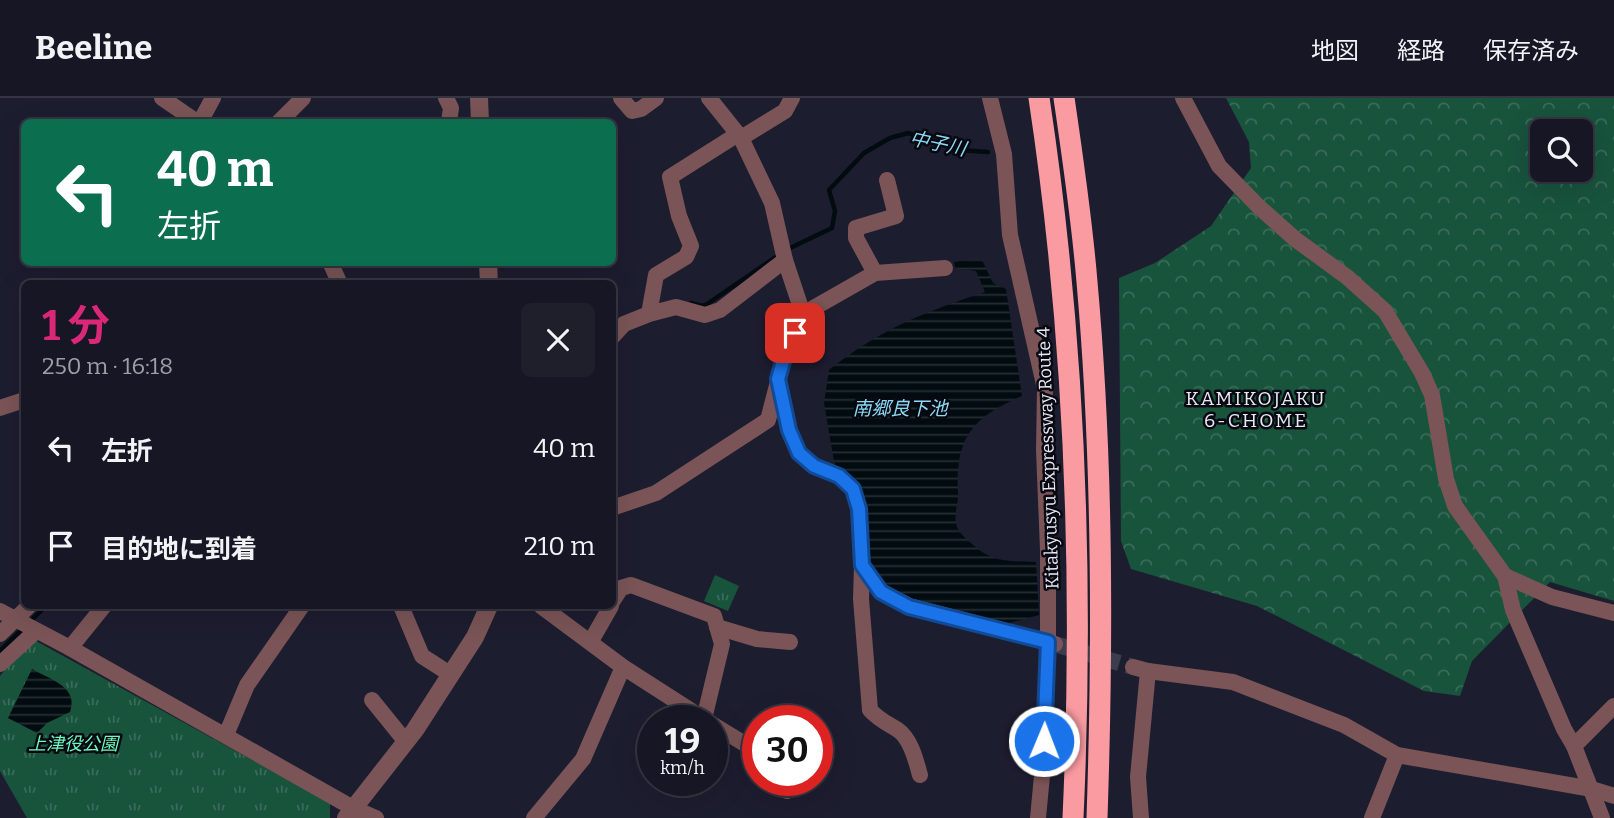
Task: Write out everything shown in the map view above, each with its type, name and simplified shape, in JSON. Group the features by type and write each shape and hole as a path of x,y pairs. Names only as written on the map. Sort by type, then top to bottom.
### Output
{"highway":[{"name":"Kitakyusyu Expressway Route 4","path":"1039,98 1063,283 1072,412 1077,623 1073,818"},
{"path":"1064,98 1087,281 1096,409 1101,636 1097,818"}],"street":[{"path":"162,98 194,119"},
{"path":"201,119 213,98"},
{"path":"282,119 303,98"},
{"path":"446,98 451,108 449,119"},
{"path":"479,98 481,119"},
{"path":"621,98 632,111 641,109 656,98"},
{"path":"709,98 739,136 772,203 785,260 803,314"},
{"path":"649,314 656,275 686,257 691,246 670,177 785,111 792,98"},
{"path":"990,98 1004,154 1010,235 1045,389 1044,450 1053,644 1038,818"},
{"path":"1184,98 1219,166 1295,239 1347,277 1385,311 1422,373 1432,395 1446,479 1455,506 1505,576 1513,610 1563,729 1574,746 1602,818"},
{"path":"875,273 856,238 856,228 897,216 887,180"},
{"path":"616,333 624,324 676,307 705,315 720,310 785,260"},
{"path":"616,507 656,493 768,420 786,351 803,314 875,273 945,268"},
{"path":"778,379 789,430 799,453 814,466 839,476 853,489 859,509 861,599 870,710 879,720 901,731 912,749 920,775"},
{"path":"0,408 21,401"},
{"path":"862,565 881,592 909,607 1053,644"},
{"path":"1505,576 1552,597 1614,613"},
{"path":"616,597 621,588 631,585 714,616 722,644 711,705"},
{"path":"69,648 102,609"},
{"path":"226,735 247,685 300,609"},
{"path":"402,609 422,656 450,674"},
{"path":"350,813 406,742 475,637 488,609"},
{"path":"545,609 623,667 683,705"},
{"path":"591,641 609,609"},
{"path":"0,634 20,622"},
{"path":"20,622 226,735 350,813 376,818"},
{"path":"0,664 20,622"},
{"path":"717,627 757,639 790,642"},
{"path":"534,818 583,759 623,667"},
{"path":"1141,818 1138,777 1140,669 1233,682 1344,725 1397,755 1592,789 1614,796"},
{"path":"372,700 406,742"},
{"path":"1574,746 1614,706"},
{"path":"1372,818 1397,755"}],"green space":[{"path":"1226,98 1614,98 1614,601 1550,582 1472,661 1460,696 1424,691 1257,606 1131,569 1121,541 1119,278 1155,263 1211,226 1251,168 1249,142"},
{"path":"715,575 739,586 728,611 704,601"},
{"name":"上津役公園","path":"36,641 330,803 330,818 27,818 0,771 0,676 20,652"}],"water":[{"name":"南郷良下池","path":"976,259 983,262 993,283 1006,289 1022,396 990,413 970,432 963,444 955,519 963,536 986,554 1001,560 1036,562 1039,615 1009,623 959,615 906,599 884,585 870,568 834,461 824,403 829,370 848,356 903,324 985,292 976,271 955,268 954,262"},
{"path":"32,669 62,685 71,696 72,703 70,712 47,723 37,733 8,718"}],"waterway":[{"name":"中子川","path":"788,249 832,228 835,211 829,190 864,153 890,138 908,133 960,150 988,152"},
{"name":"中子川","path":"691,303 702,306 707,304 779,255"},
{"name":"中子川","path":"0,651 43,609"}],"tunnel":[{"path":"1058,645 1133,667"}],"district":[{"name":"KAMIKOJAKU 6-CHOME","path":"1256,409"}],"route":[{"path":"795,333 786,351 778,379 789,430 799,453 814,466 839,476 853,489 859,509 862,565 881,592 909,607 1048,642 1044,741"}]}
